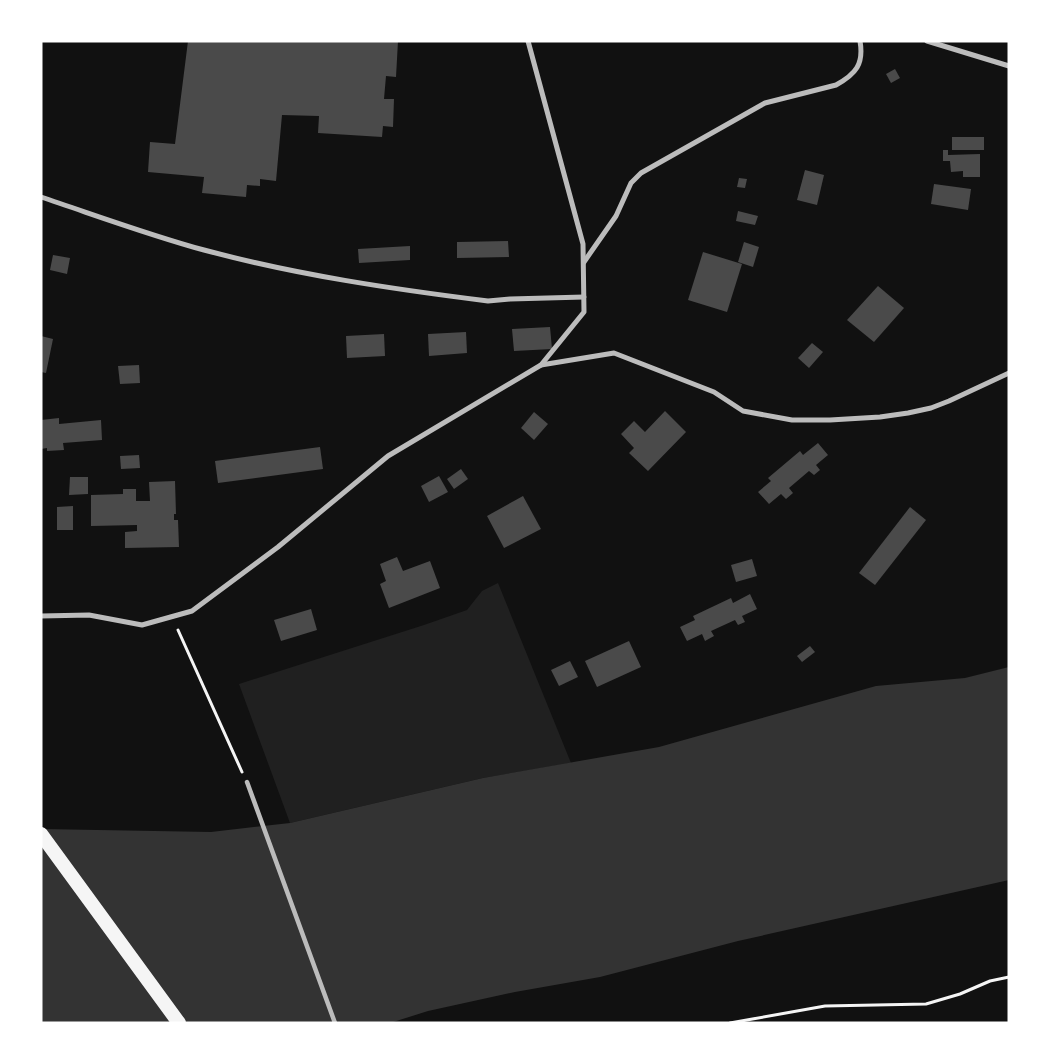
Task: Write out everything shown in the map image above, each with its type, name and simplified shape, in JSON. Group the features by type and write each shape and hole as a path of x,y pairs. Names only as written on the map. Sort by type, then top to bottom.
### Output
{"highway":[{"path":"41,834 179,1023"}],"street":[{"path":"41,616 89,615 142,625 192,611 278,547 388,456 541,365 584,312 584,262 583,244 528,41"},
{"path":"584,262 616,216 631,183 641,173 765,104 828,87 846,80 852,75 860,60 862,52 860,41"},
{"path":"927,41 1009,66"},
{"path":"41,197 203,250 283,270 350,282 488,301 518,298 584,297"},
{"path":"541,365 614,353 714,392 743,412 792,420 830,420 908,414 949,402 1009,372"},
{"path":"247,782 336,1023"}],"path":[{"path":"172,617 247,782"},
{"path":"730,1023 825,1006 926,1004 960,994 990,981 1009,978"}],"shaded area":[{"path":"498,583 571,763 483,778 290,823 239,684 467,610 482,591"},
{"path":"1009,667 1009,880 738,941 600,977 515,992 428,1011 390,1023 41,1023 41,829 211,832 290,823 483,778 659,747 876,686 965,678"}],"building":[{"path":"188,41 398,41 396,77 386,76 384,99 394,99 393,127 383,126 382,137 318,133 319,116 282,115 276,181 260,179 260,186 247,185 246,197 202,193 204,177 148,172 150,142 175,144"},
{"path":"895,69 900,78 891,83 886,74"},
{"path":"952,137 984,137 984,150 952,150"},
{"path":"943,150 948,150 948,155 980,154 980,177 963,177 963,171 951,172 950,161 943,161"},
{"path":"805,170 824,175 817,205 797,200"},
{"path":"739,178 747,179 745,188 737,187"},
{"path":"934,184 971,189 968,210 931,204"},
{"path":"738,211 758,216 755,225 736,221"},
{"path":"508,241 509,257 457,258 457,242"},
{"path":"744,242 759,247 753,267 738,262"},
{"path":"410,246 410,260 359,263 358,249"},
{"path":"703,252 742,264 727,312 688,300"},
{"path":"53,255 70,258 67,274 50,270"},
{"path":"878,286 904,308 874,342 847,320"},
{"path":"550,327 552,349 514,351 512,329"},
{"path":"466,332 467,353 429,356 428,334"},
{"path":"384,334 385,356 347,358 346,336"},
{"path":"41,336 53,339 46,373 41,372"},
{"path":"812,343 823,352 809,368 798,358"},
{"path":"139,365 140,383 120,384 118,366"},
{"path":"665,411 686,432 648,471 629,453 634,448 621,434 634,421 645,432"},
{"path":"534,412 548,424 534,440 521,428"},
{"path":"59,418 59,424 101,420 102,440 63,443 64,450 47,451 47,448 41,449 41,420"},
{"path":"818,443 828,455 816,465 820,470 814,475 809,471 789,488 793,493 786,499 781,494 769,504 758,492 771,481 768,478 800,451 803,455"},
{"path":"320,447 323,469 218,483 215,461"},
{"path":"139,455 140,468 121,469 120,456"},
{"path":"461,469 468,479 454,489 447,479"},
{"path":"439,476 448,492 429,502 421,486"},
{"path":"70,477 88,477 88,494 69,495"},
{"path":"175,481 176,514 174,514 174,520 178,520 179,547 125,548 125,532 137,531 137,525 91,526 91,495 123,494 123,489 136,489 136,501 150,501 149,482"},
{"path":"523,496 541,529 504,548 487,516"},
{"path":"73,506 73,530 57,530 57,507"},
{"path":"910,507 926,520 875,585 859,573"},
{"path":"397,557 403,571 430,561 440,588 389,608 380,584 386,581 380,564"},
{"path":"752,559 757,576 736,582 731,565"},
{"path":"750,594 757,609 742,616 745,622 738,625 735,620 711,631 714,636 705,641 702,634 687,641 680,627 695,620 693,616 731,598 733,603"},
{"path":"311,609 317,630 281,641 274,620"},
{"path":"629,641 641,667 597,687 585,661"},
{"path":"810,646 815,652 802,662 797,656"},
{"path":"570,661 578,677 559,686 551,670"}]}
